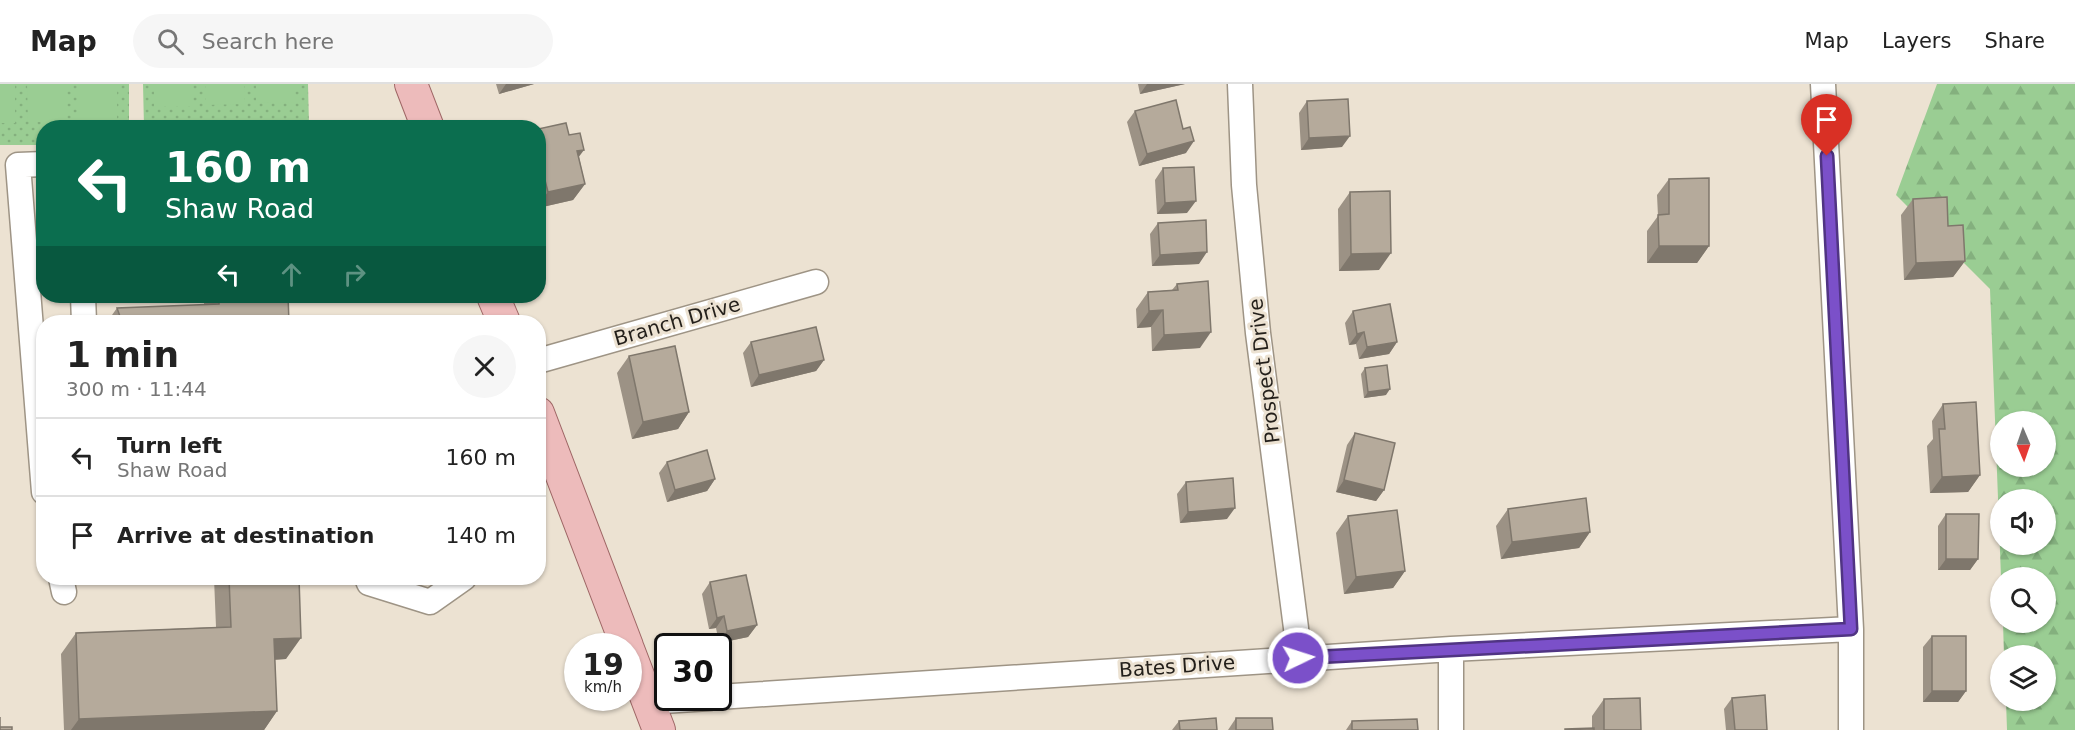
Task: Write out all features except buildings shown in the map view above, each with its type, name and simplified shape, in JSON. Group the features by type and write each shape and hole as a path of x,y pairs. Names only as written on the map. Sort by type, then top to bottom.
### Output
{"main road":[{"path":"411,84 419,120"},
{"path":"546,434 622,633"},
{"path":"642,685 654,716"}],"street":[{"name":"Prospect Drive","path":"1240,84 1244,184 1258,333 1298,658"},
{"path":"1823,84 1851,629 1851,730"},
{"path":"36,164 18,165 36,396"},
{"name":"Branch Drive","path":"546,359 816,282"},
{"path":"375,585 430,602 454,585"},
{"name":"Bates Drive","path":"732,696 1298,658 1851,629"},
{"path":"1451,649 1451,730"},
{"path":"654,716 669,711"}],"green space":[{"path":"0,84 129,84 129,120 36,120 36,145 0,145"},
{"path":"0,84 15,84 15,123 0,123"},
{"path":"27,84 66,84 66,120 28,122"},
{"path":"78,84 117,84 117,120 78,120"},
{"path":"143,84 308,84 309,120 144,120"},
{"path":"154,84 193,84 193,106 154,106"},
{"path":"206,84 244,84 245,104 206,105"},
{"path":"256,84 295,84 295,102 256,103"},
{"path":"1937,84 2075,84 2075,730 2007,730 2006,711 2056,711 2056,645 2004,645 2003,633 2056,633 2056,567 2001,567 2000,555 2056,555 2056,489 1998,489 1997,477 2056,477 2056,411 1995,411 1990,289 1896,195"}],"route":[{"path":"1298,658 1851,629 1827,156"}]}
